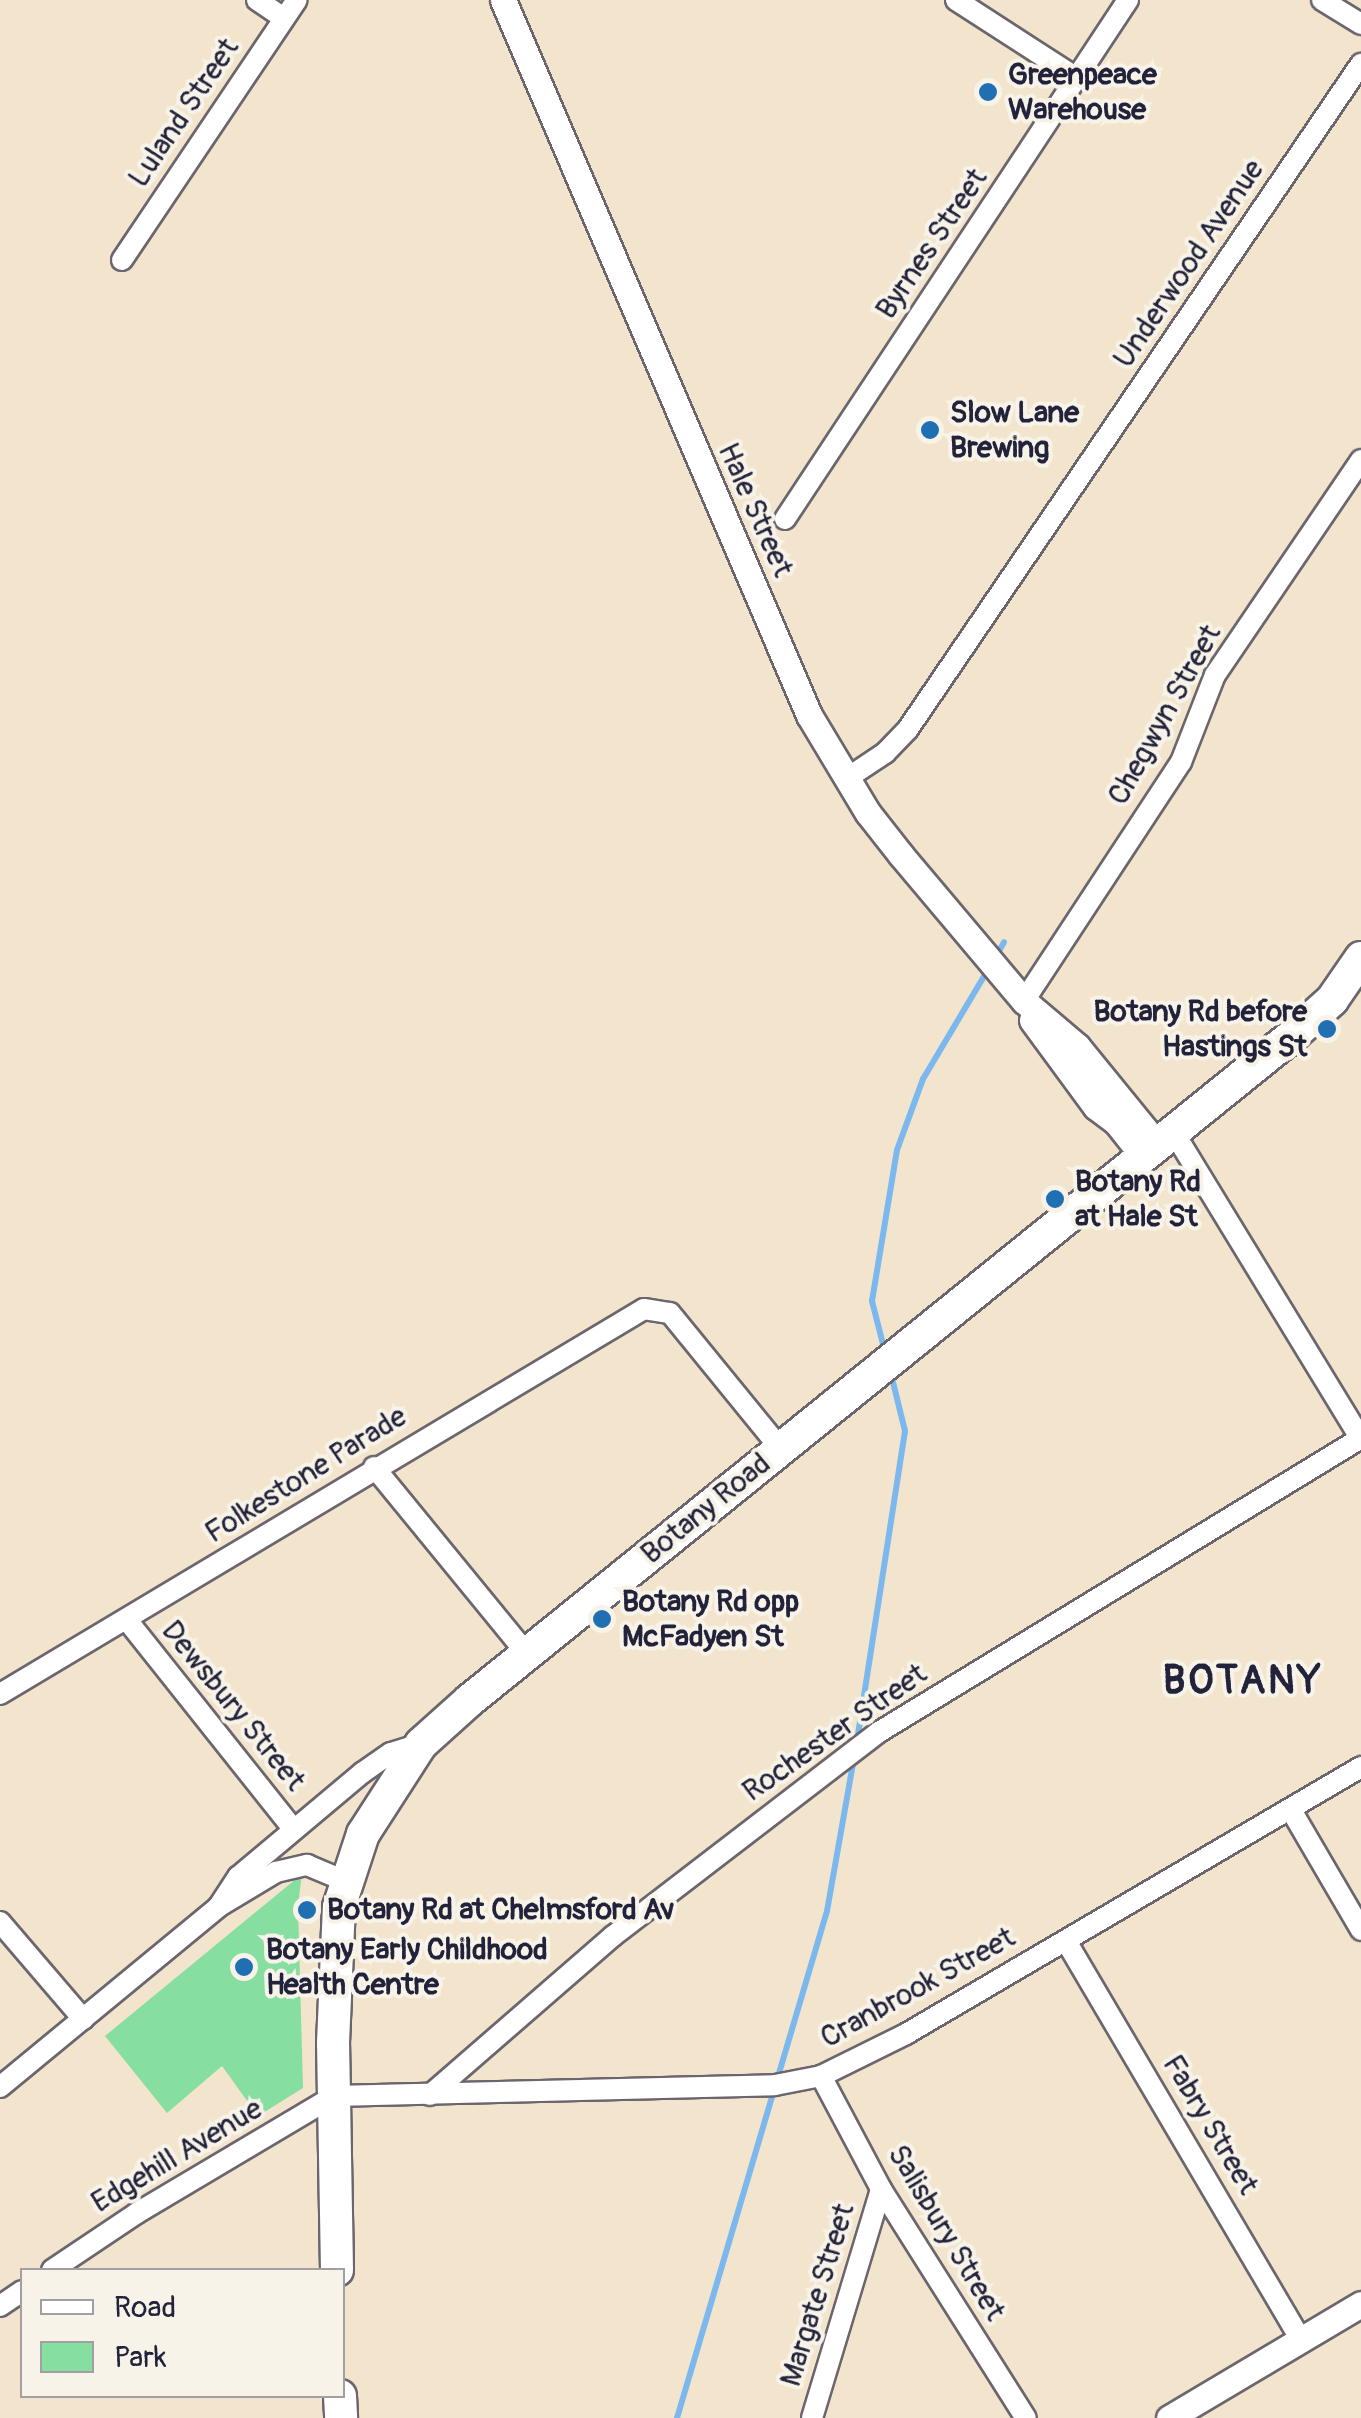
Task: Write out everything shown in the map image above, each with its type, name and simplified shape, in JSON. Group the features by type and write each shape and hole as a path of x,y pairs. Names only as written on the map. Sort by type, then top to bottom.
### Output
{"main road":[{"name":"Botany Road","path":"337,2268 334,1965 345,1881 379,1803 421,1744 780,1448 1313,1019 1361,958"}],"street":[{"path":"258,0 284,18"},
{"name":"Luland Street","path":"122,260 297,0"},
{"name":"Hale Street","path":"503,0 809,716 855,773 901,855 1024,1001 1077,1046 1158,1144"},
{"path":"956,0 1078,79"},
{"name":"Byrnes Street","path":"785,519 1128,0"},
{"path":"1322,0 1361,24"},
{"name":"Underwood Avenue","path":"855,773 891,748 985,618 1361,64"},
{"name":"Chegwyn Street","path":"1024,1001 1181,762 1215,675 1361,460"},
{"path":"1158,1144 1361,1438"},
{"name":"Folkestone Parade","path":"0,1694 644,1309 670,1313 780,1448"},
{"name":"Rochester Street","path":"430,2095 614,1936 879,1732 1361,1438"},
{"path":"374,1468 527,1654"},
{"name":"Dewsbury Street","path":"127,1620 293,1829"},
{"path":"218,1907 238,1877 293,1829 376,1763 421,1744"},
{"name":"Cranbrook Street","path":"334,2096 774,2085 820,2076 906,2034 1361,1767"},
{"path":"1291,1810 1361,1930"},
{"path":"0,2088 218,1907 292,1866 322,1869 345,1881"},
{"path":"0,1922 83,2019"},
{"name":"Fabry Street","path":"1066,1941 1302,2340"},
{"name":"Salisbury Street","path":"820,2076 881,2188 1026,2418"},
{"name":"Edgehill Avenue","path":"55,2268 137,2213 334,2096"},
{"name":"Margate Street","path":"812,2418 881,2188"},
{"path":"1170,2418 1361,2304"}],"green space":[{"path":"302,1874 298,1905 303,2088 258,2116 222,2066 167,2113 105,2036"}],"waterway":[{"path":"996,956 1004,942"},
{"path":"885,1352 872,1301 897,1150 923,1079 987,971"},
{"path":"857,1741 905,1431 891,1374"},
{"path":"677,2418 827,1911 854,1758"}],"place":[{"name":"Greenpeace Warehouse","path":"988,92"},
{"name":"Slow Lane Brewing","path":"930,430"},
{"name":"Botany Rd before Hastings St","path":"1327,1029"},
{"name":"Botany Rd at Hale St","path":"1055,1199"},
{"name":"Botany Rd opp McFadyen St","path":"602,1619"},
{"name":"Botany Rd at Chelmsford Av","path":"307,1910"},
{"name":"Botany Early Childhood Health Centre","path":"244,1967"}],"district":[{"name":"BOTANY","path":"1243,1681"}]}
